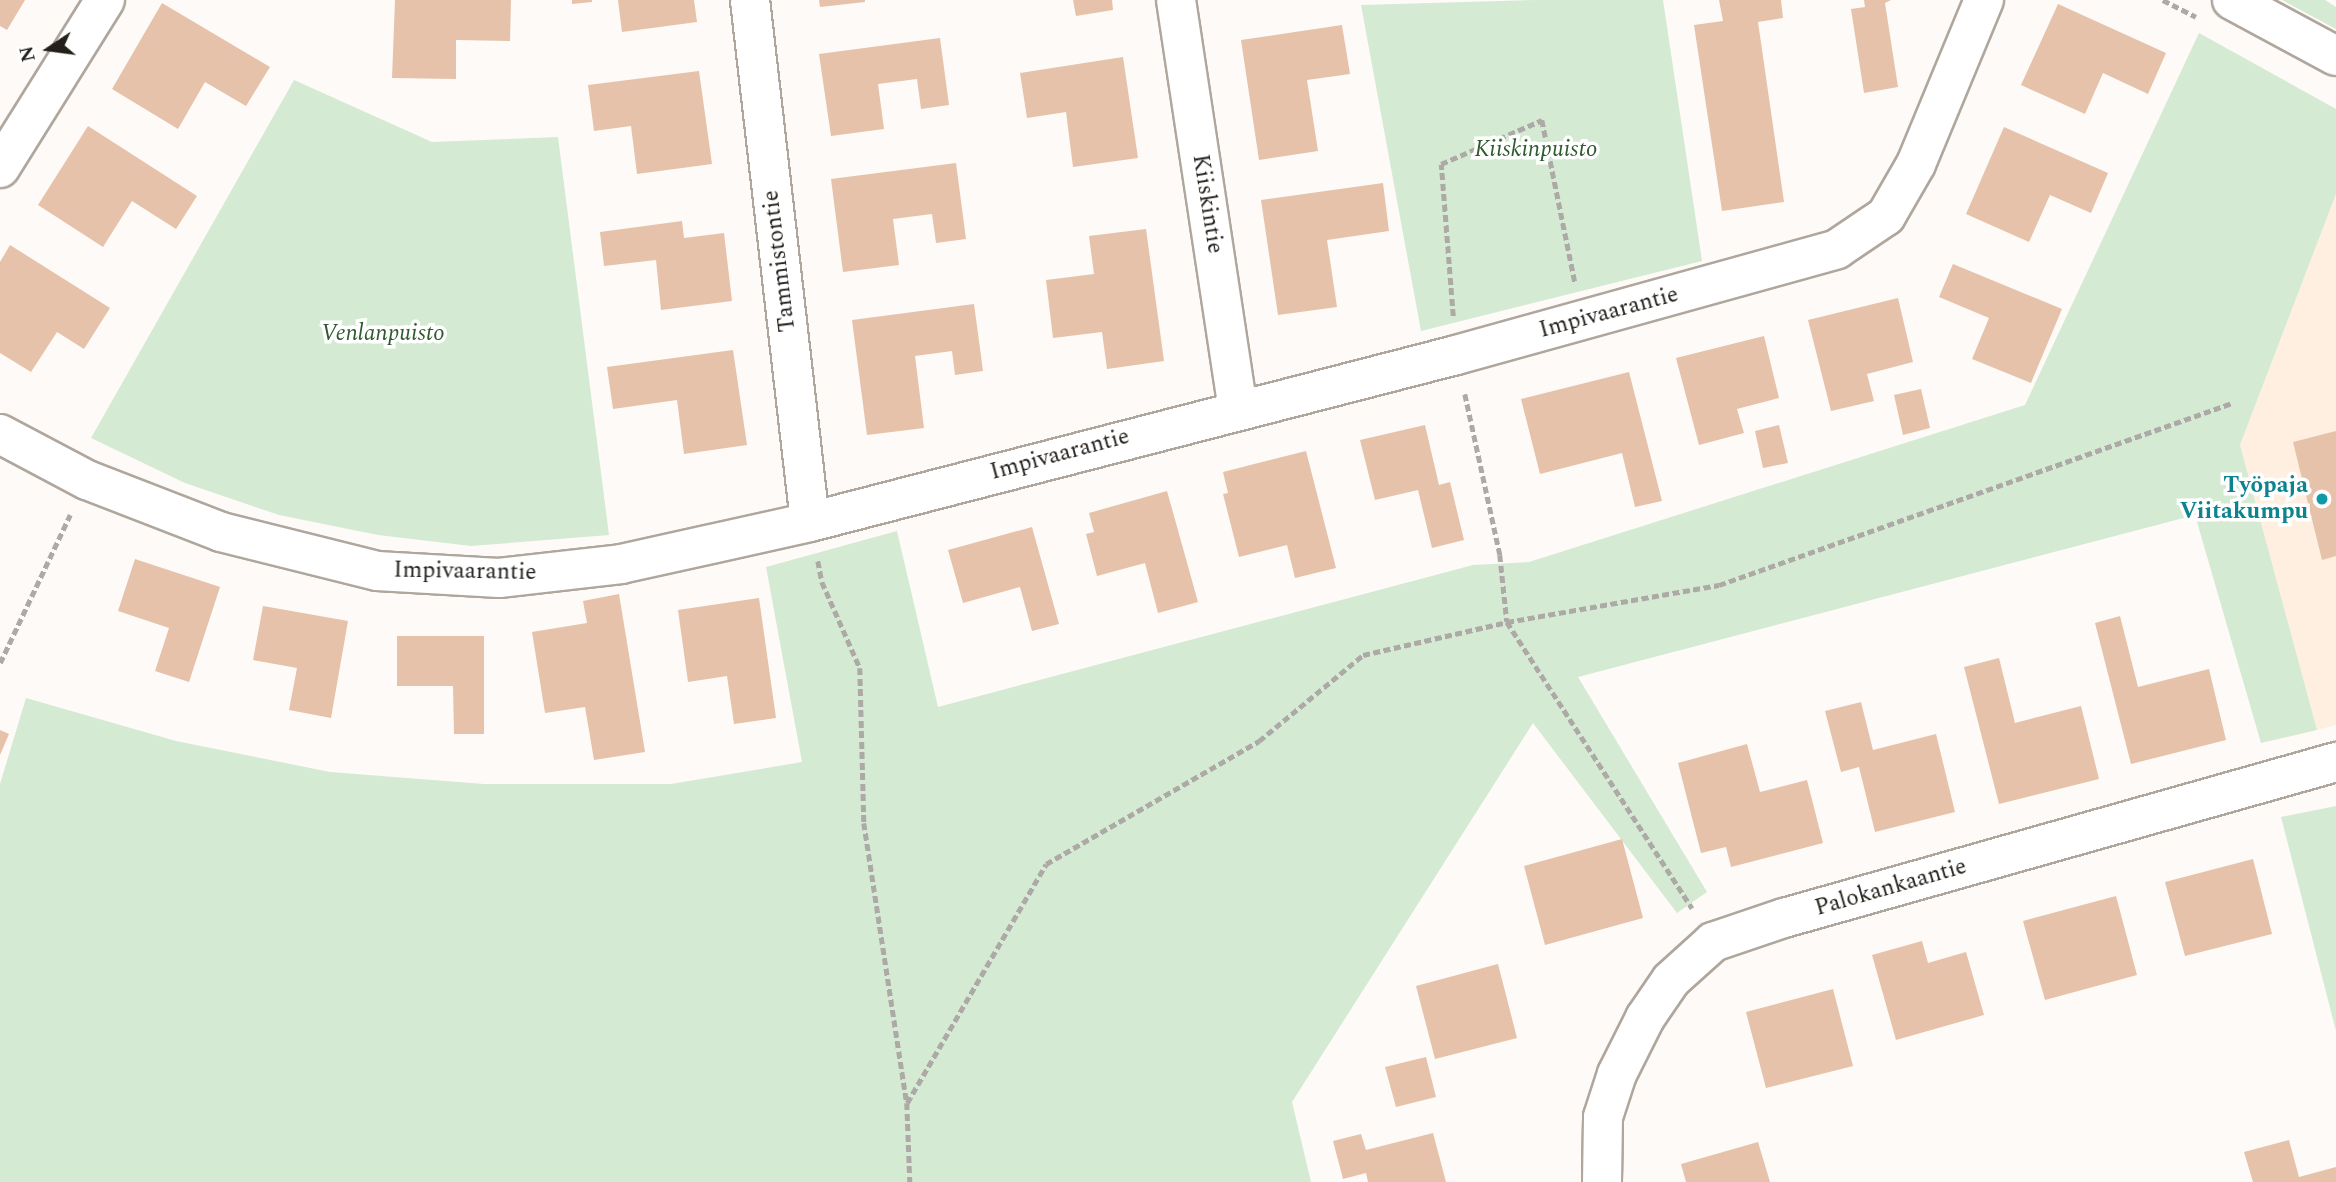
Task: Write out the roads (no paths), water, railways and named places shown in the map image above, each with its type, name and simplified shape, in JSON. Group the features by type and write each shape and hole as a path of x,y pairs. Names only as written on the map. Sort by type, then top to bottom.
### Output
{"street":[{"path":"0,167 105,0"},
{"name":"Tammistontie","path":"750,0 810,522"},
{"name":"Kiiskintie","path":"1176,0 1238,408"},
{"name":"Impivaarantie","path":"0,434 87,480 233,535 377,571 433,577 499,578 621,564 810,522 1238,408 1456,355 1837,249 1886,216 1916,163 1984,0"},
{"path":"2232,0 2336,56"},
{"name":"Palokankaantie","path":"1602,1182 1603,1117 1617,1074 1645,1018 1671,980 1713,942 1784,918 2336,762"}],"place":[{"name":"Työpaja Viitakumpu","path":"2322,499"}],"park label":[{"name":"Kiiskinpuisto","path":"1536,150"},
{"name":"Venlanpuisto","path":"383,334"}]}
